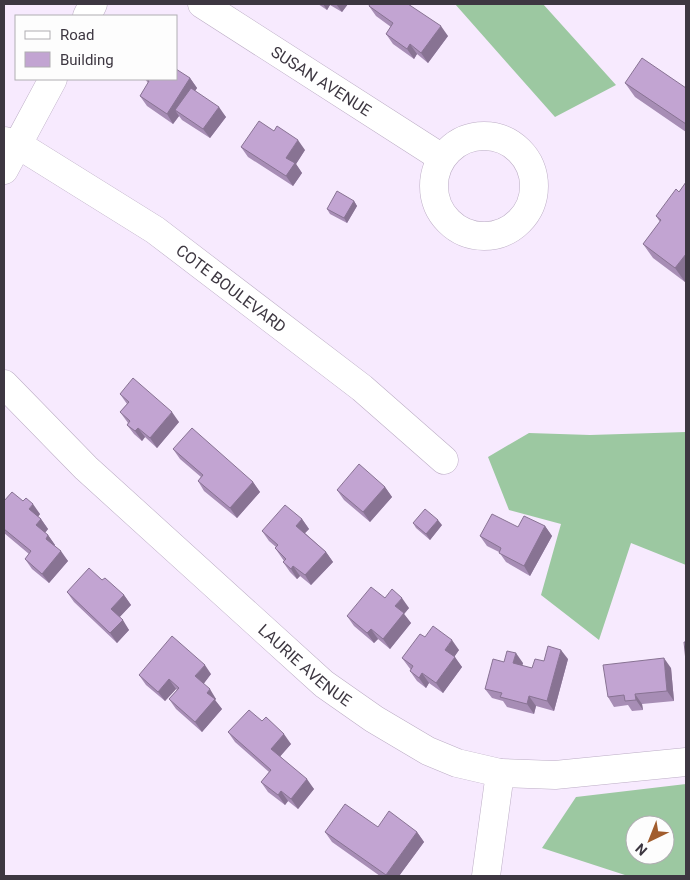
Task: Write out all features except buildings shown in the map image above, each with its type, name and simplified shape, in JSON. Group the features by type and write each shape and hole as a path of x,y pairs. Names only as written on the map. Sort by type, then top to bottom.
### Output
{"street":[{"name":"SUSAN AVENUE","path":"202,4 442,158"},
{"path":"4,170 10,143 52,80"},
{"name":"COTE BOULEVARD","path":"10,143 155,230 362,388 444,460"},
{"name":"LAURIE AVENUE","path":"4,384 86,468 324,684 374,719 428,751 457,763 500,773 555,775 686,762"},
{"path":"486,876 500,773"}],"green space":[{"path":"455,4 543,4 616,85 555,117"},
{"path":"686,432 686,565 631,543 599,640 541,595 561,524 509,510 488,457 529,433 590,435"},
{"path":"686,784 686,876 628,876 542,848 576,797"}]}
